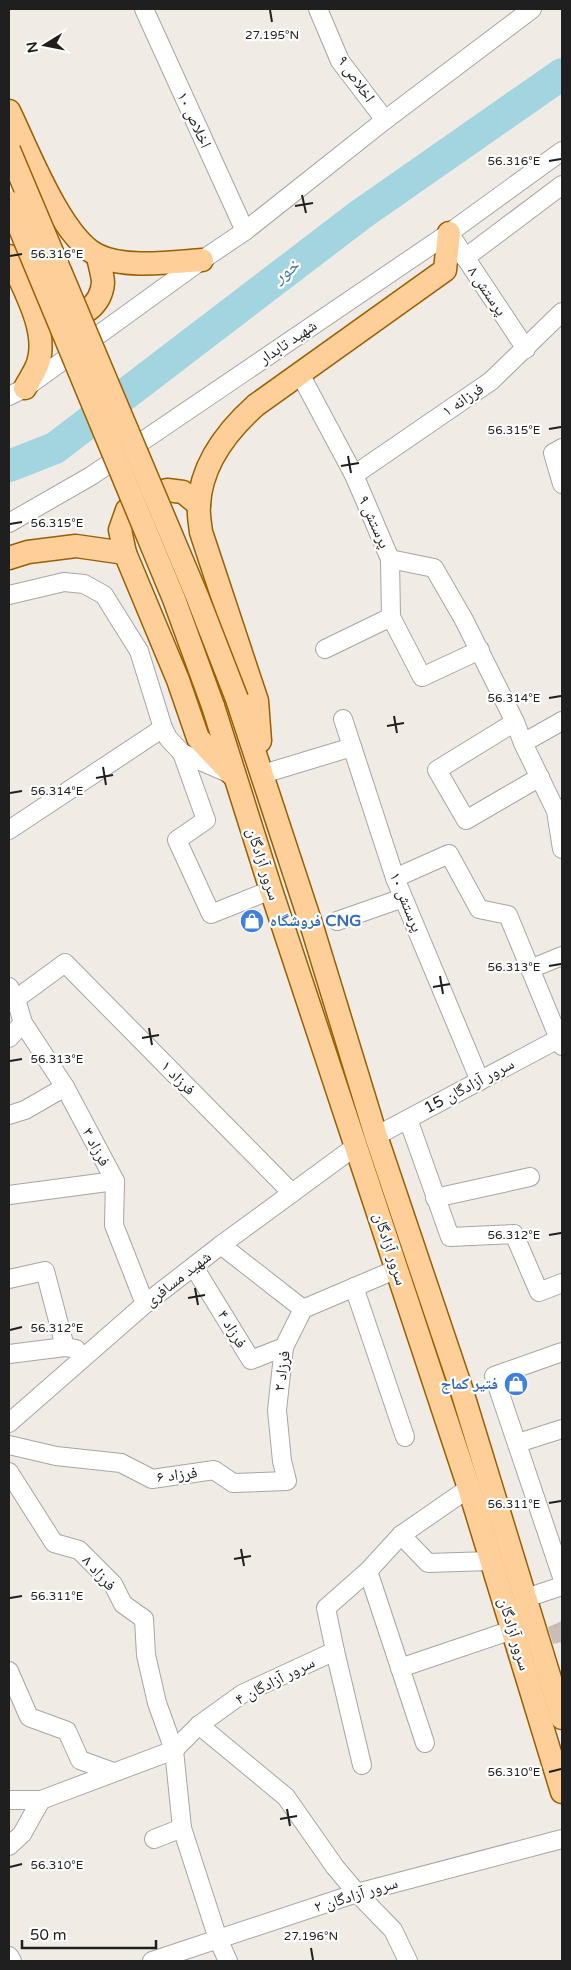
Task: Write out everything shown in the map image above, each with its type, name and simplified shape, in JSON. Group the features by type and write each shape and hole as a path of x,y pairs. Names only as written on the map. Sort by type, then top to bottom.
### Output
{"main road":[{"path":"9,111 51,201 81,244 98,256 122,262 154,263 202,260"},
{"name":"سرور آزادگان","path":"9,150 198,596 237,699 263,774 366,1141 397,1269 479,1485 526,1598 558,1692 562,1718"},
{"name":"سرور آزادگان","path":"9,202 174,599 213,706 271,890 461,1388 491,1560 562,1792"},
{"path":"263,774 257,701 201,532 199,505 206,468 227,435 256,406 445,270 449,233"},
{"path":"9,256 26,295 41,340 37,364 17,392"},
{"path":"26,295 43,312 51,317 72,319 86,312 97,301 103,284 98,256"},
{"path":"199,505 183,492 166,490 143,497 127,510 120,530 125,553 178,680 198,738 235,777"},
{"path":"9,558 28,552 76,546 125,553"}],"street":[{"name":"اخلاص ۱۰","path":"144,9 245,231"},
{"name":"اخلاص ۹","path":"318,9 340,61 385,120"},
{"path":"17,392 245,231 385,120 532,9"},
{"name":"شهید تابدار","path":"9,523 91,476 449,233 562,151"},
{"path":"465,258 562,185"},
{"name":"پرستش ۸","path":"449,233 526,349"},
{"name":"فرزانه ۱","path":"354,475 491,381 562,312"},
{"name":"پرستش ۹","path":"300,374 354,475 390,559 392,616 422,677 480,650"},
{"path":"557,450 562,484"},
{"path":"390,559 434,568 480,650 515,722 523,743 559,809 562,849"},
{"path":"9,595 64,582 84,584 104,596 139,651 163,728 168,738 182,753 206,820 177,840 211,914 271,890"},
{"path":"325,649 392,616"},
{"name":"پرستش ۱۰","path":"343,719 395,878 480,1081"},
{"path":"523,743 562,721"},
{"path":"515,722 437,770 466,820 540,777"},
{"path":"9,830 163,728"},
{"path":"263,774 352,747"},
{"path":"182,753 235,777"},
{"path":"395,878 449,854 479,909 508,915 561,1040"},
{"path":"337,922 403,898"},
{"path":"530,969 562,956"},
{"name":"فرزاد ۱","path":"12,993 65,963 292,1193"},
{"name":"فرزاد ۳","path":"12,993 23,1023 65,1087 115,1181 114,1224 145,1304"},
{"path":"9,1038 23,1023"},
{"name":"سرور آزادگان 15","path":"366,1141 561,1040"},
{"path":"9,1115 25,1110 65,1087"},
{"path":"408,1119 450,1237 514,1234 539,1292 562,1283"},
{"name":"شهید مسافری","path":"9,1423 145,1304 221,1245 366,1141"},
{"path":"435,1198 530,1177"},
{"path":"9,1195 115,1181"},
{"path":"221,1245 303,1309 397,1269"},
{"name":"فرزاد ۴","path":"194,1267 250,1360 284,1347"},
{"path":"9,1279 45,1272 65,1347"},
{"path":"354,1287 405,1437"},
{"name":"فرزاد ۲","path":"287,1481 282,1461 277,1410 284,1347 303,1309"},
{"path":"9,1353 65,1347 91,1353"},
{"path":"562,1352 494,1376 562,1577"},
{"path":"518,1443 562,1429"},
{"name":"فرزاد ۶","path":"9,1446 56,1456 121,1463 152,1480 214,1470 233,1483 287,1481"},
{"name":"فرزاد ۸","path":"9,1472 54,1543 79,1550 113,1584 124,1604 144,1619 146,1655 157,1703 174,1750 182,1828 218,1939 228,1961"},
{"name":"سرور آزادگان ۴","path":"9,1800 41,1800 174,1750 199,1725 242,1694 335,1651 326,1608 368,1571 401,1535 479,1485"},
{"path":"401,1535 428,1563 491,1560"},
{"path":"368,1571 425,1744"},
{"path":"526,1598 562,1586"},
{"path":"400,1668 512,1630"},
{"path":"335,1651 362,1765"},
{"path":"9,1671 29,1716 67,1731 80,1760 113,1772"},
{"path":"199,1725 286,1797 335,1867 393,1930 408,1961"},
{"path":"9,1846 22,1834 41,1800"},
{"path":"154,1839 182,1828"},
{"name":"سرور آزادگان ۲","path":"152,1961 357,1893 562,1839"},
{"path":"9,1956 12,1961"}],"building":[{"path":"562,1621 562,1642 553,1644 548,1627"}],"waterway":[{"name":"خور","path":"9,466 55,448 360,215 562,74"}],"place":[{"name":"فروشگاه CNG","path":"252,921"},
{"name":"فتیر کماج","path":"516,1384"}]}
